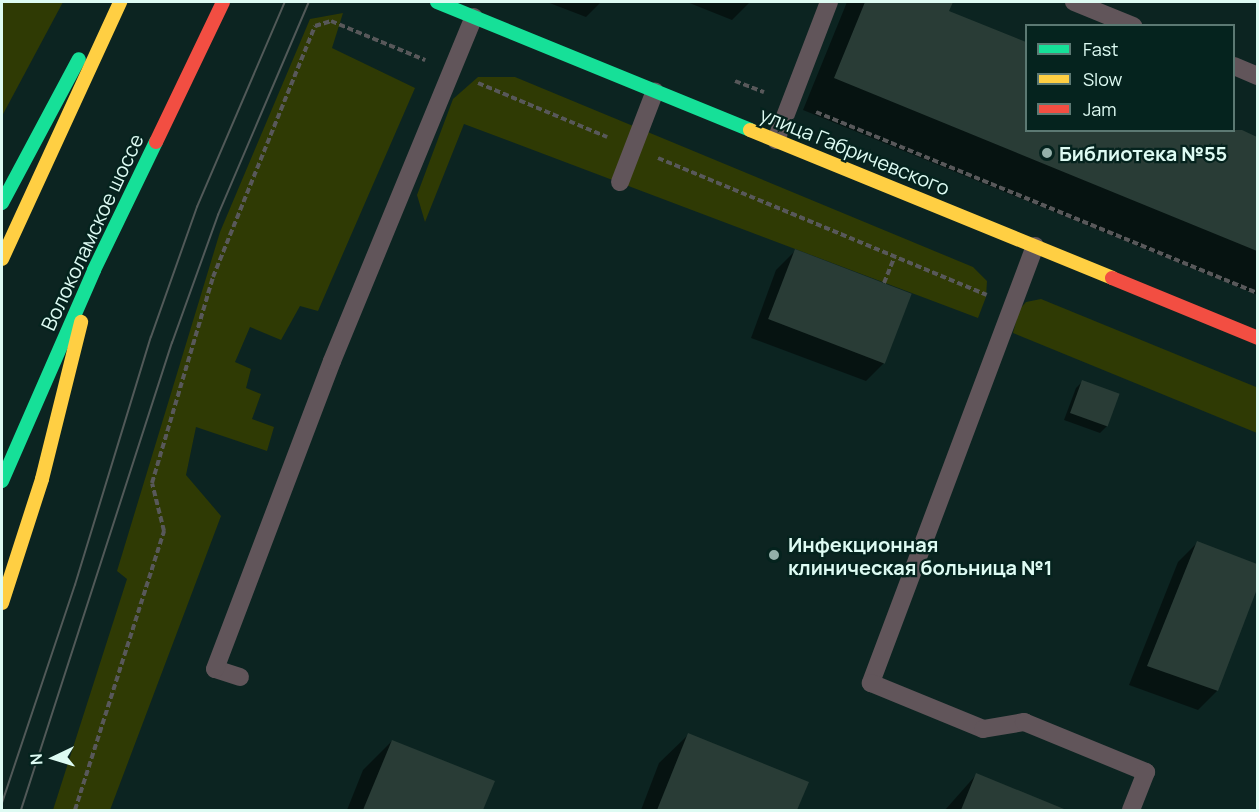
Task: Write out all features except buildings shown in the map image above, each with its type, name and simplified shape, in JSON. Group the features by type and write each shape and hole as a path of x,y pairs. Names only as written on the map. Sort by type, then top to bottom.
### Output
{"street":[{"path":"2,203 110,2"},
{"path":"2,259 120,2"},
{"name":"Волоколамское шоссе","path":"2,481 94,270 224,2"},
{"name":"улица Габричевского","path":"437,2 1257,338"},
{"path":"2,603 42,479 94,270"}],"lane":[{"path":"776,140 829,2"},
{"path":"1074,2 1128,24"},
{"path":"240,677 215,669 332,361 474,17"},
{"path":"1235,67 1257,76"},
{"path":"620,182 655,91"},
{"path":"1035,246 871,683 983,729 1024,722 1146,772 1131,810"}],"path":[{"path":"75,810 164,531 152,483 213,276 315,26 331,21 1011,305"},
{"path":"726,78 1257,293"},
{"path":"884,283 895,256"}],"green space":[{"path":"2,2 63,2 2,116"},
{"path":"343,13 332,48 415,88 318,311 300,306 281,340 250,327 235,362 251,369 246,388 261,394 252,419 274,427 267,451 196,427 186,475 221,516 110,810 53,810 127,579 117,571 220,232 310,19"},
{"path":"478,77 515,77 973,267 987,281 986,297 978,318 464,124 425,222 417,195 453,99"},
{"path":"1041,299 1256,387 1257,433 1013,333 1019,310 1026,302"}],"tram line":[{"path":"2,803 75,585 151,337 197,207 285,2"},
{"path":"21,810 172,343 218,215 309,2"}],"traffic: fast":[{"path":"437,2 750,130"},
{"path":"2,203 79,59"},
{"path":"2,481 94,270 156,142"}],"traffic: slow":[{"path":"2,259 120,2"},
{"path":"750,130 1112,278"},
{"path":"2,603 42,479 81,322"}],"traffic: jam":[{"path":"156,142 223,2"},
{"path":"1112,278 1258,338"}],"place":[{"name":"Библиотека №55","path":"1047,153"},
{"name":"Инфекционная клиническая больница №1","path":"774,555"}]}
